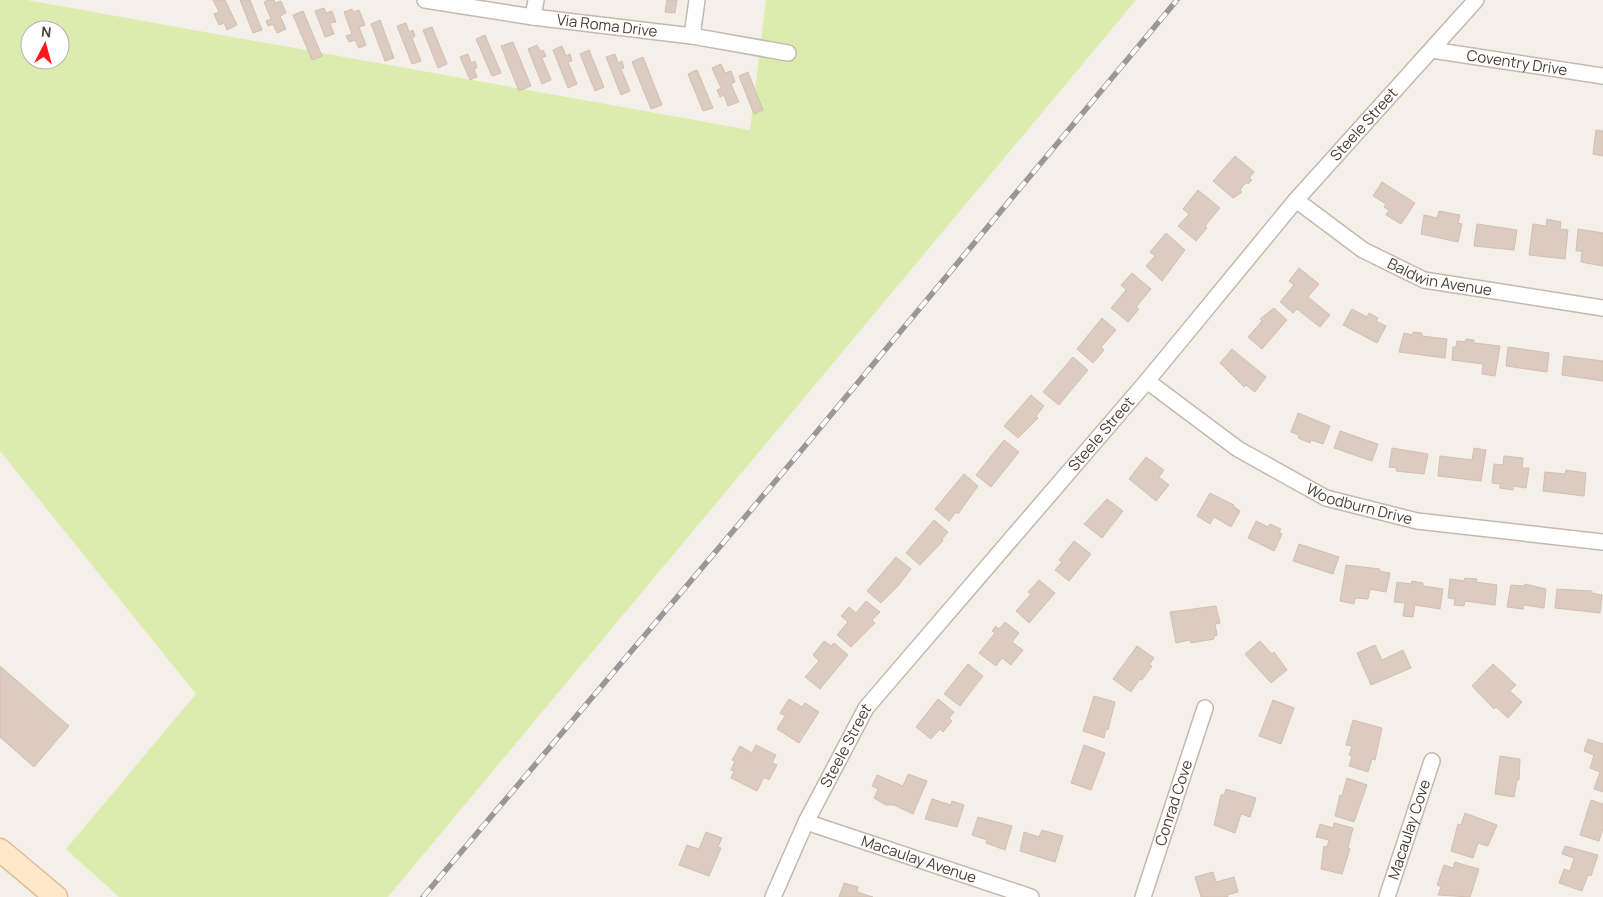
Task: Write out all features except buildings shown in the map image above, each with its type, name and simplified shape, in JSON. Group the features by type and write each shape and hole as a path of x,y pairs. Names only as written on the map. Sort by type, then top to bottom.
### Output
{"main road":[{"path":"0,850 56,897"}],"street":[{"name":"Via Roma Drive","path":"425,0 451,2 533,17 692,36 788,53"},
{"path":"533,17 536,0"},
{"path":"692,36 697,0"},
{"name":"Steele Street","path":"773,897 806,822 866,708 1147,381 1296,200 1476,0"},
{"name":"Coventry Drive","path":"1432,50 1603,76"},
{"name":"Baldwin Avenue","path":"1296,200 1363,250 1424,280 1603,308"},
{"name":"Woodburn Drive","path":"1147,381 1238,449 1326,498 1417,521 1603,542"},
{"name":"Conrad Cove","path":"1143,897 1205,708"},
{"name":"Macaulay Cove","path":"1387,897 1432,761"},
{"name":"Macaulay Avenue","path":"806,822 1031,897"}],"green space":[{"path":"0,0 27,0 750,130 766,0 1136,0 388,897 119,897 66,849 196,694 0,451"}],"railway":[{"path":"423,897 795,458 1177,0"}]}
